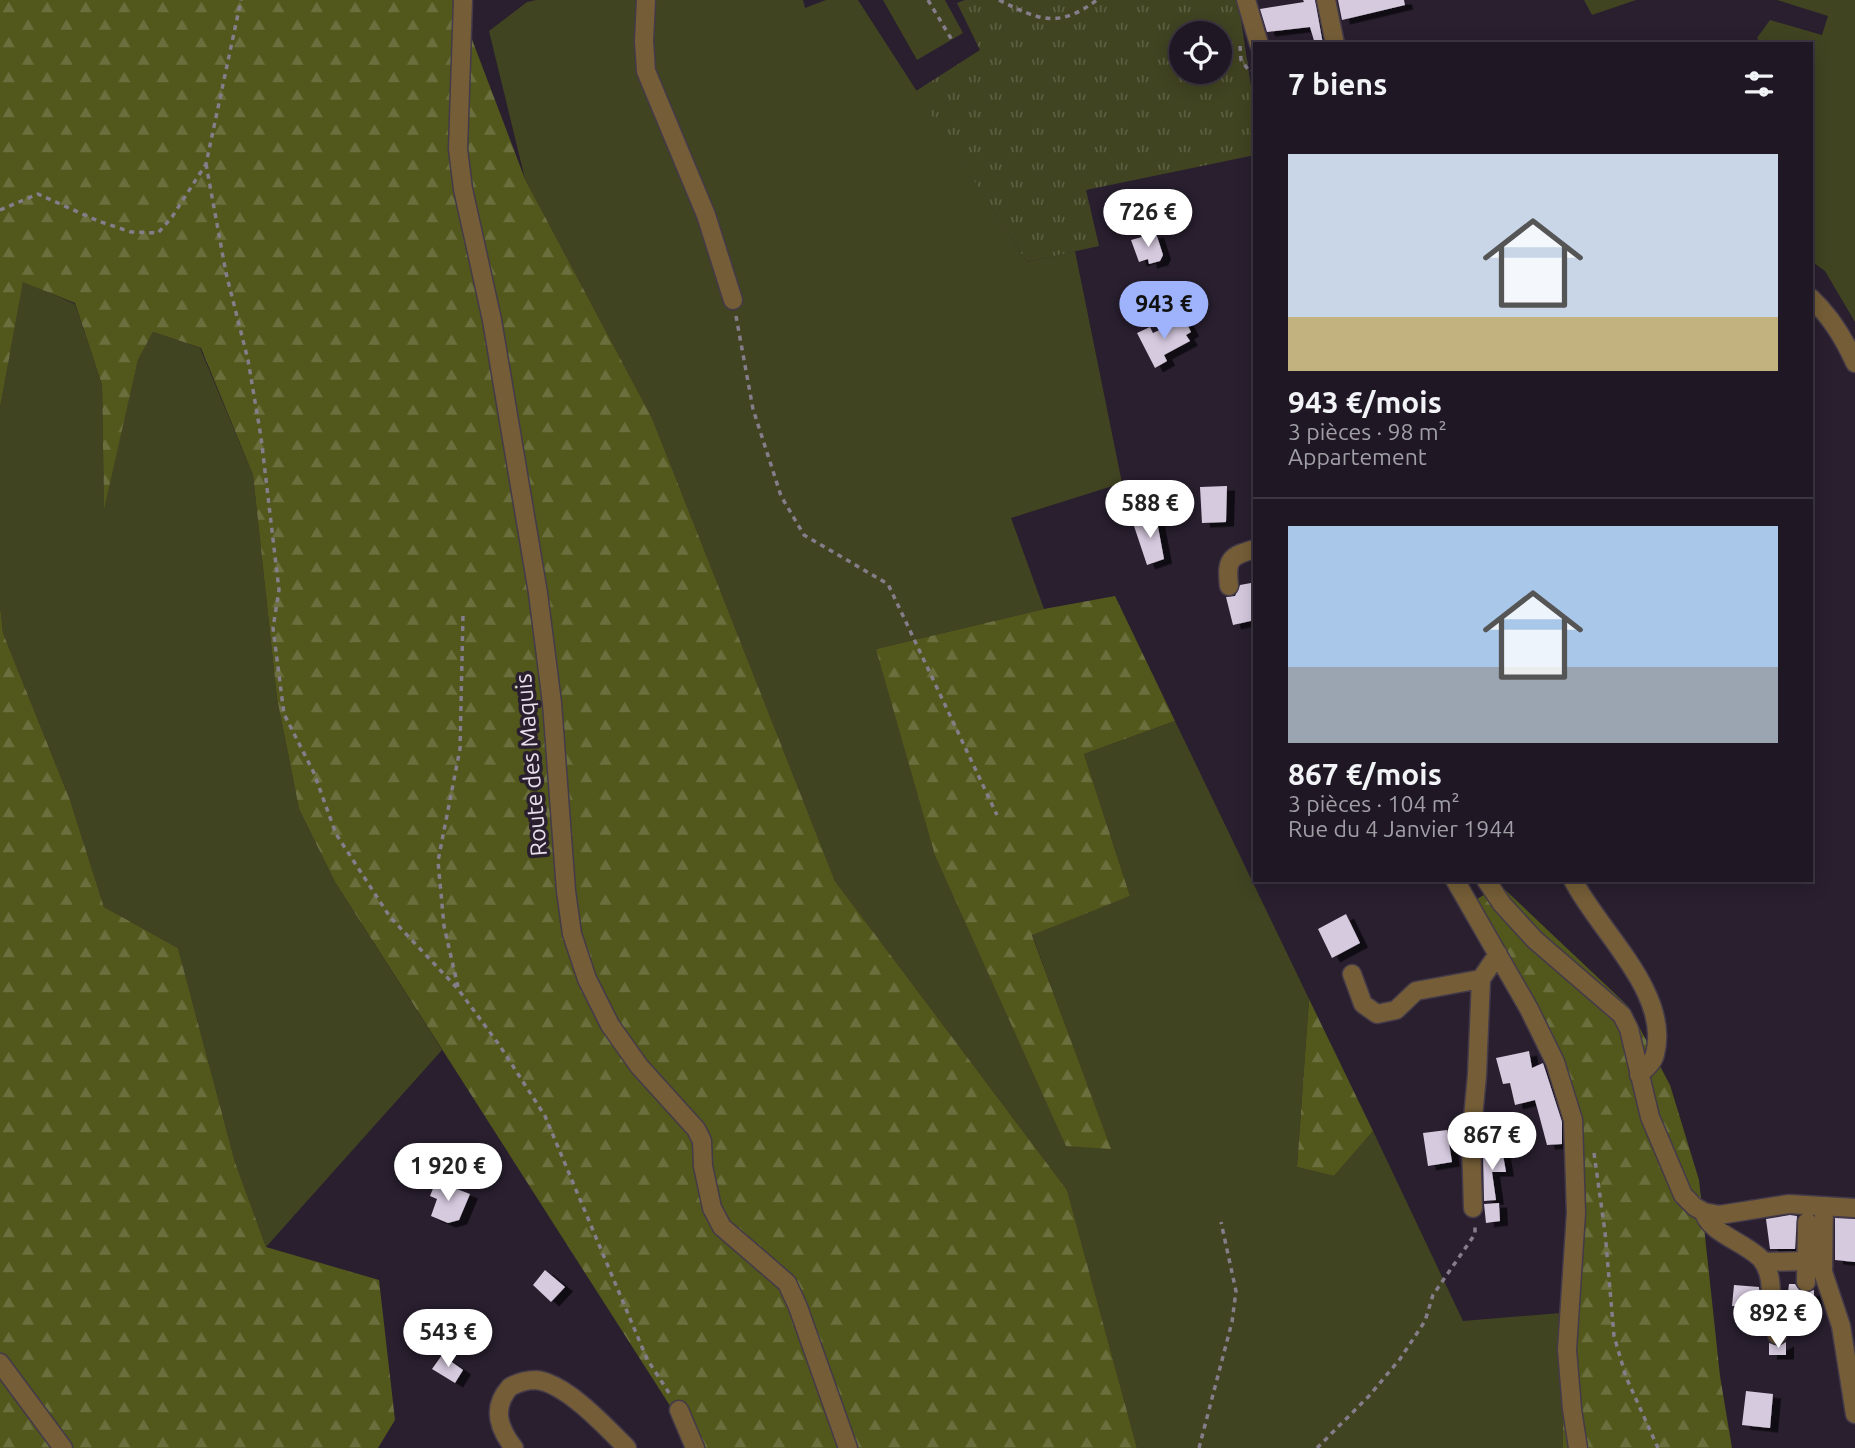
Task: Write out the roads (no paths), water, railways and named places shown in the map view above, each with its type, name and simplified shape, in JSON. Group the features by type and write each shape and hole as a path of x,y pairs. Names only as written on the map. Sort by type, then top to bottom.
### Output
{"street":[{"name":"Route des Maquis","path":"463,0 458,149 463,189 492,320 538,593 552,703 566,891 572,934 587,979 610,1025 639,1066 696,1129 702,1141 712,1208 722,1227 740,1246 786,1283 798,1307 848,1448"},
{"path":"646,0 646,71 706,215 733,300"},
{"path":"1245,0 1258,42"},
{"path":"1326,0 1335,42"},
{"path":"1813,300 1828,314 1855,363"},
{"path":"1229,586 1227,569 1231,559 1253,550"},
{"path":"1456,882 1555,1062 1573,1120 1576,1213 1567,1350 1578,1448"},
{"path":"1487,882 1502,904 1535,940 1618,1010 1629,1029 1650,1117 1683,1195 1704,1212 1719,1215 1779,1205 1855,1208"},
{"path":"1574,882 1630,964 1652,1006 1656,1021 1655,1055 1639,1075"},
{"path":"1473,1208 1471,1139 1482,979 1498,954"},
{"path":"1352,974 1363,1004 1377,1014 1396,1010 1416,991 1482,979"},
{"path":"1824,1206 1823,1272 1841,1326 1855,1415"},
{"path":"1704,1212 1708,1222 1755,1253 1763,1262 1770,1276 1777,1335"},
{"path":"1806,1282 1807,1222"},
{"path":"1763,1262 1806,1261"},
{"path":"0,1363 63,1448"},
{"path":"514,1448 501,1430 498,1420 499,1405 510,1387 534,1380 549,1383 575,1401 627,1448"},
{"path":"679,1410 695,1448"}]}
